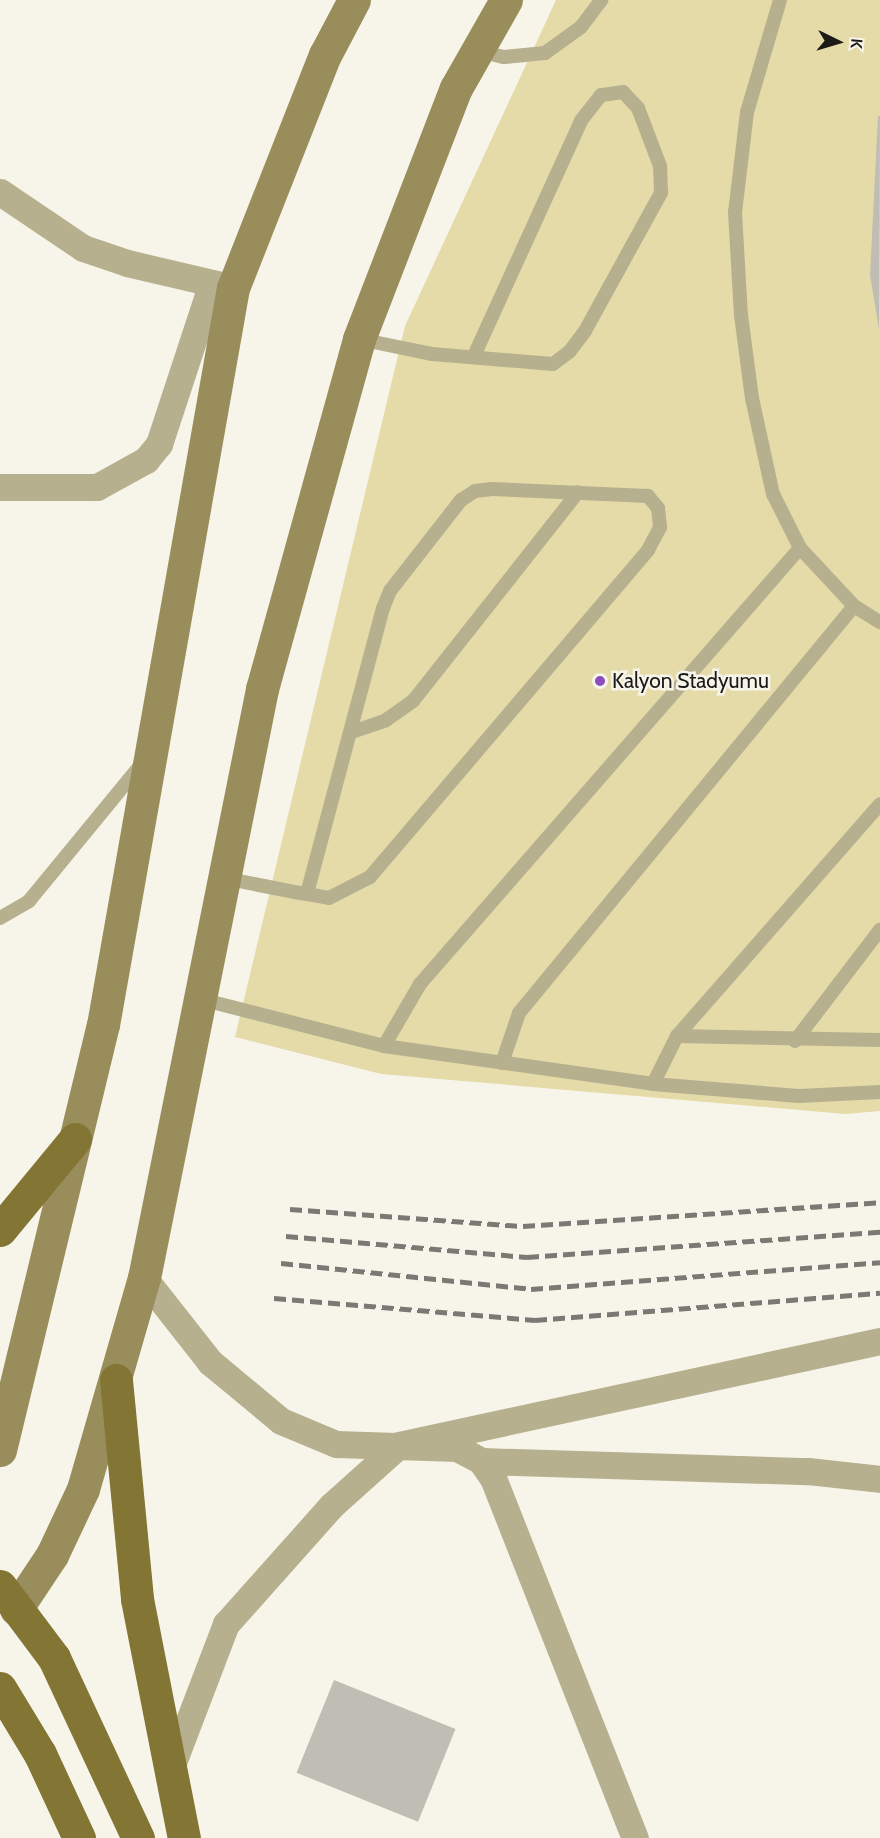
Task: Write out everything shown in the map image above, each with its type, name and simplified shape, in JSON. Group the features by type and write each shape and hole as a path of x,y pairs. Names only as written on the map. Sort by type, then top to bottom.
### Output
{"main road":[{"path":"0,1230 75,1139"},
{"path":"116,1380 137,1599 169,1773 184,1838"},
{"path":"5,1605 54,1658 138,1838"},
{"path":"0,1688 40,1754 79,1838"}],"street":[{"path":"0,488 97,487 147,460 159,444 222,285 325,55 354,0"},
{"path":"5,1605 52,1555 83,1490 144,1278 262,689 359,339 456,88 506,0"},
{"path":"0,192 83,248 222,285"},
{"path":"0,1450 103,1025 151,753 222,285"},
{"path":"144,1278 210,1362 281,1421 336,1444 457,1448 481,1461 493,1478 635,1838"},
{"path":"169,1773 226,1624 332,1506 399,1445 880,1341"},
{"path":"481,1461 808,1471 880,1479"}],"lane":[{"path":"478,51 504,57 545,53 581,27 602,0"},
{"path":"780,0 747,112 735,212 741,315 752,398 773,495 800,548 854,606 880,622"},
{"path":"359,339 432,354 553,364 570,351 585,331 661,193 660,166 638,108 623,92 601,95 581,121 474,356"},
{"path":"224,878 307,894 329,898 370,877 648,550 660,527 658,508 648,496 492,489 475,491 461,500 390,591 375,630 352,732 307,894"},
{"path":"352,732 386,720 413,701 578,492"},
{"path":"384,1046 420,984 800,548"},
{"path":"502,1063 519,1013 854,606"},
{"path":"0,918 29,901 151,753"},
{"path":"652,1084 677,1036 880,804"},
{"path":"795,1041 880,930"},
{"path":"200,999 384,1046 652,1084 799,1096 880,1092"},
{"path":"677,1036 795,1041 880,1040"}],"shaded area":[{"name":"Kalyon Stadyumu","path":"556,0 880,0 880,1111 845,1114 381,1074 235,1037 405,326"}],"building":[{"path":"878,116 880,116 879,330 870,275"},
{"path":"334,1680 455,1729 418,1822 297,1773"}],"railway":[{"path":"290,1209 523,1226 880,1202"},
{"path":"286,1236 527,1257 880,1232"},
{"path":"281,1263 531,1289 880,1262"},
{"path":"274,1298 535,1320 880,1293"}],"place":[{"name":"Kalyon Stadyumu","path":"600,681"}]}
